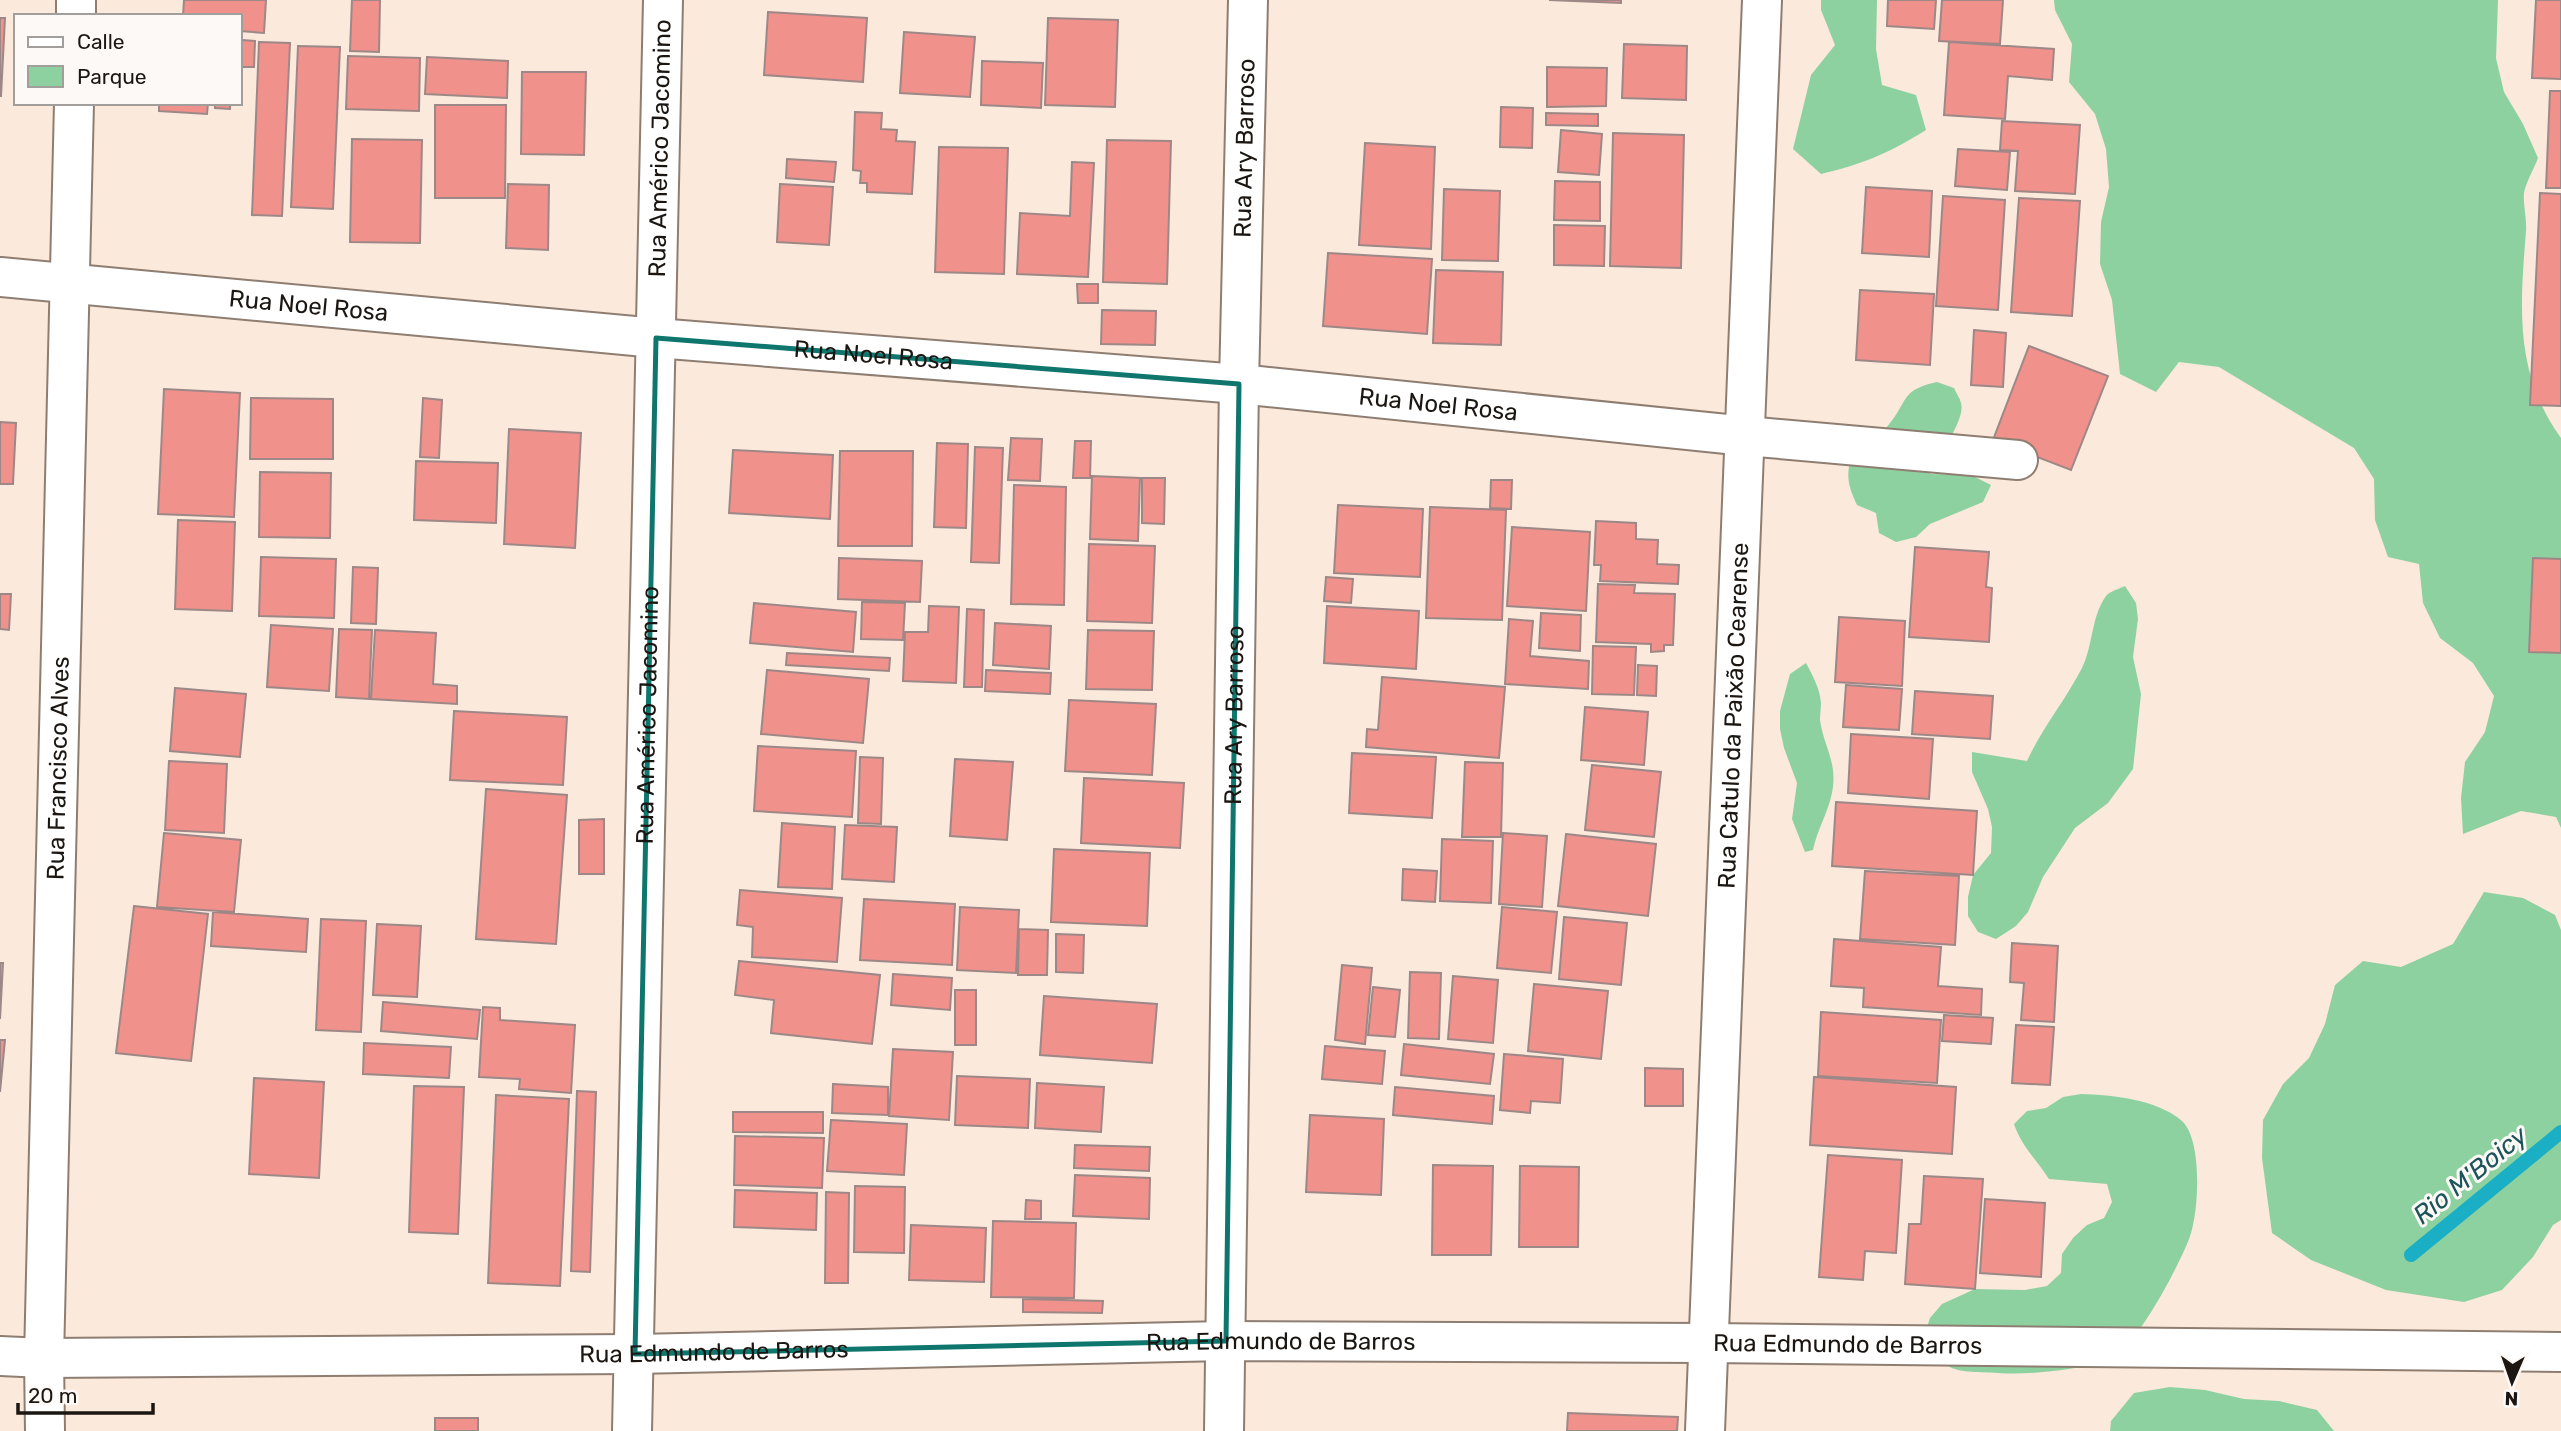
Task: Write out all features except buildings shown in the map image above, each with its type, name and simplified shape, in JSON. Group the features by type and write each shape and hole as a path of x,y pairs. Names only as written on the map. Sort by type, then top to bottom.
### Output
{"street":[{"name":"Rua Américo Jacomino","path":"632,1431 663,0"},
{"name":"Rua Ary Barroso","path":"1224,1431 1239,384 1248,0"},
{"name":"Rua Catulo da Paixão Cearense","path":"1705,1431 1762,0"},
{"name":"Rua Francisco Alves","path":"45,1431 44,1358 74,105"},
{"name":"Rua Noel Rosa","path":"0,276 656,338 1239,384 1746,436 2018,460"},
{"name":"Rua Edmundo de Barros","path":"0,1356 44,1358 635,1354 1226,1342 1707,1343 2561,1352"}],"highlighted area":[{"path":"656,338 1239,384 1226,1341 635,1354"}],"green space":[{"path":"1821,0 1877,0 1876,49 1882,85 1916,95 1926,130 1875,157 1821,174 1793,149 1811,75 1835,45 1821,10"},
{"path":"2054,0 2498,0 2496,58 2504,92 2523,124 2538,158 2524,193 2524,339 2535,389 2561,438 2561,828 2556,817 2521,811 2463,834 2461,798 2465,762 2485,732 2494,696 2473,663 2440,638 2423,603 2419,564 2388,557 2375,520 2374,479 2354,448 2219,367 2179,362 2156,392 2120,374 2112,300 2100,264 2101,222 2109,187 2106,149 2095,114 2069,82 2072,44 2055,10"},
{"path":"1937,382 1954,388 1961,410 1955,428 1930,474 1971,475 1991,485 1983,502 1930,524 1916,537 1896,542 1879,533 1876,513 1857,505 1848,477 1851,457 1854,448 1874,438 1887,427 1911,392"},
{"path":"2125,586 2136,603 2138,619 2133,657 2141,694 2133,769 2108,803 2075,828 2043,877 2028,912 2016,926 1996,939 1978,932 1968,916 1968,897 1973,875 1991,853 1992,827 1988,809 1972,772 1972,752 2027,761 2082,668 2101,604 2112,591"},
{"path":"1806,663 1819,693 1820,720 1832,764 1833,782 1830,800 1813,850 1805,852 1792,819 1797,783 1784,748 1780,711 1790,674"},
{"path":"2484,892 2523,898 2555,915 2561,930 2561,1220 2553,1225 2533,1257 2502,1290 2464,1302 2386,1290 2311,1260 2272,1233 2262,1158 2263,1120 2283,1084 2309,1058 2325,1024 2335,985 2363,961 2401,967 2453,944"},
{"path":"2081,1094 2120,1097 2147,1103 2172,1114 2182,1121 2189,1131 2196,1160 2197,1196 2192,1228 2183,1252 2143,1325 2119,1354 2108,1362 2020,1373 1972,1372 1953,1368 1938,1358 1924,1336 1930,1318 1942,1304 1975,1289 2025,1290 2047,1286 2061,1273 2062,1254 2073,1238 2087,1225 2104,1218 2112,1202 2107,1184 2049,1179 2025,1146 2014,1124 2027,1111 2046,1108 2063,1097"},
{"path":"2170,1387 2205,1390 2244,1399 2279,1401 2317,1410 2334,1431 2110,1431 2111,1421 2134,1393"}],"waterway":[{"name":"Rio M'Boicy","path":"2411,1255 2561,1132"}]}
